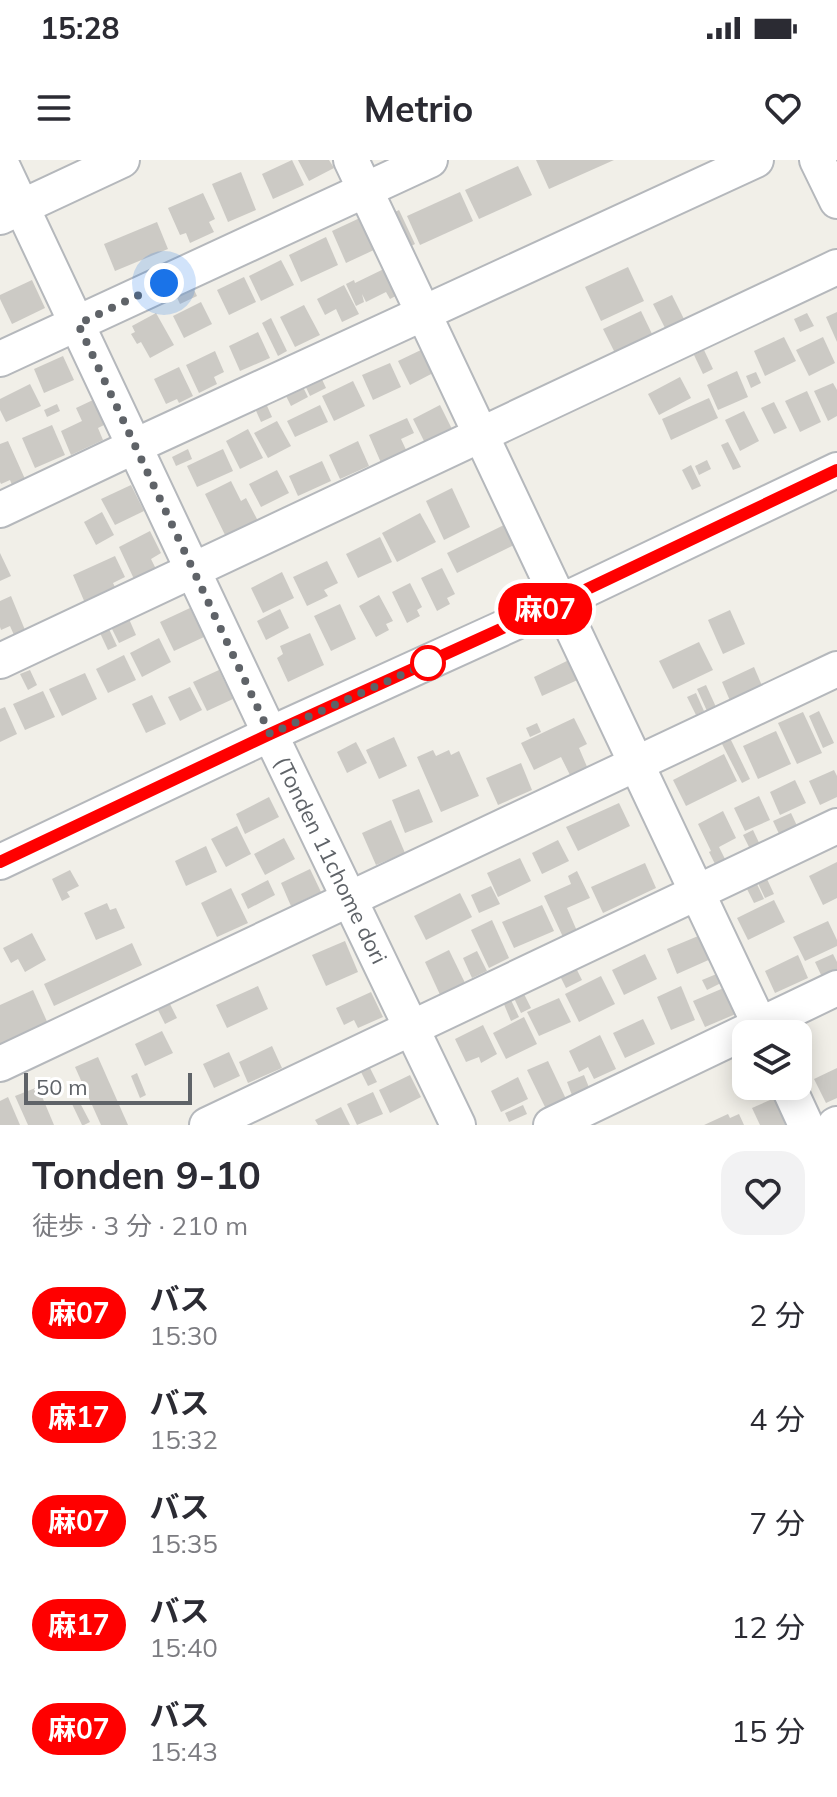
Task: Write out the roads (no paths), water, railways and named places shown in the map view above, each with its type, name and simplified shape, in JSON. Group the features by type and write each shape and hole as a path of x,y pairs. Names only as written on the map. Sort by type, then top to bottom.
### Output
{"street":[{"path":"11,212 122,160"},
{"path":"0,359 78,324 358,175 430,160"},
{"path":"0,510 756,160"},
{"path":"817,160 837,201"},
{"name":"(Tonden 11chome dori","path":"0,161 11,212 78,324 192,570 458,1125"},
{"path":"358,175 757,1020"},
{"path":"0,661 837,267"},
{"path":"0,862 837,470"},
{"path":"0,1064 837,669"},
{"path":"207,1125 837,826"},
{"path":"780,1020 837,988"},
{"path":"551,1125 732,1044"},
{"path":"794,1100 806,1125"}]}
